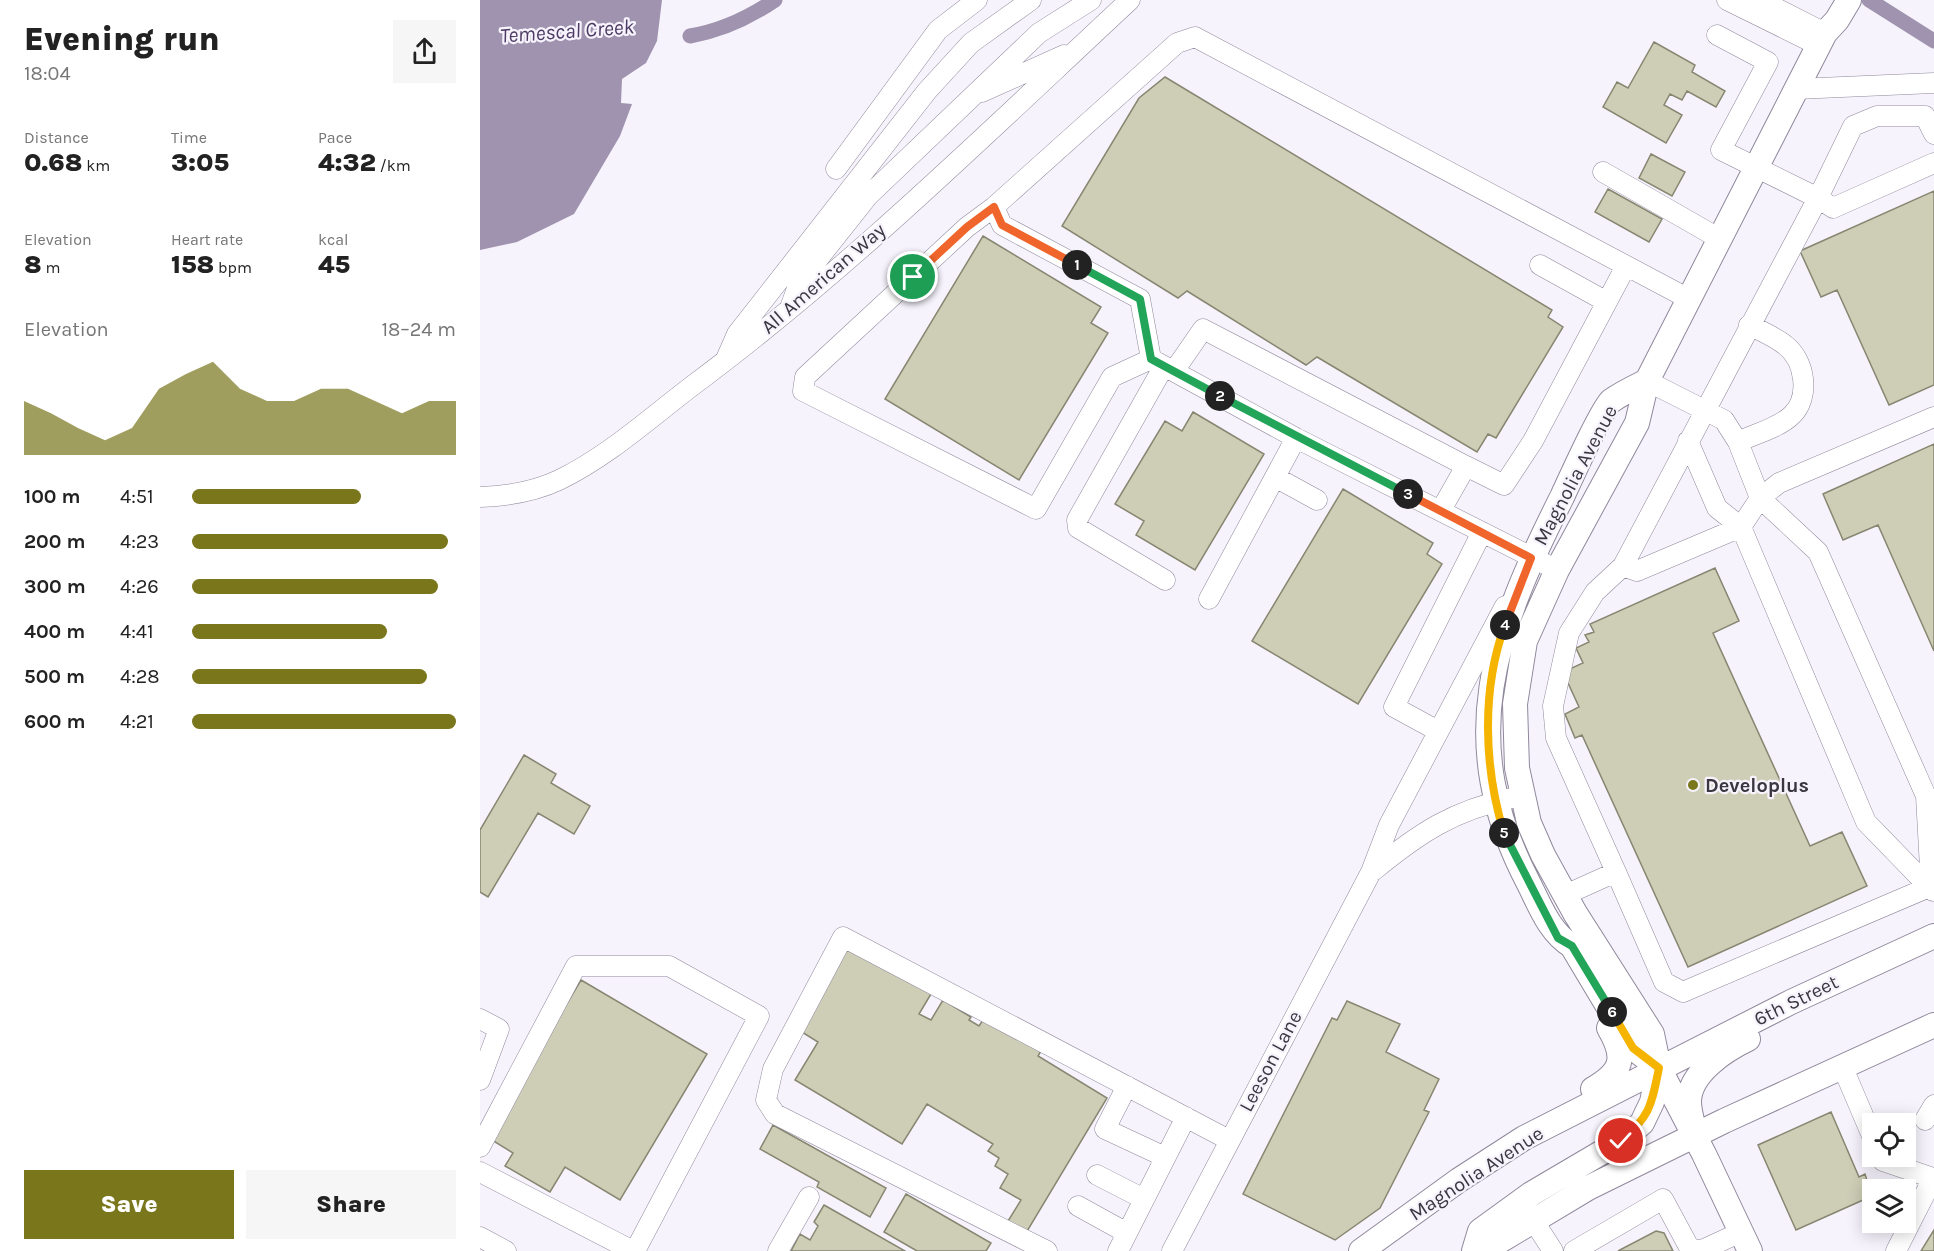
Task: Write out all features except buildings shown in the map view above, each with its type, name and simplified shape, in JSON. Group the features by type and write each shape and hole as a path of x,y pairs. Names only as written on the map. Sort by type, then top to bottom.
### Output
{"main road":[{"name":"Magnolia Avenue","path":"1695,1137 1659,1068 1652,1034 1565,895 1529,823 1517,768 1515,704 1525,641 1557,570 1637,423 1647,381 1832,19"},
{"name":"Magnolia Avenue","path":"1647,381 1609,402 1531,558 1503,630 1489,702 1491,772 1504,831 1558,938 1572,946 1633,1048 1659,1068"},
{"name":"6th Street","path":"1659,1068 1867,966 1934,936"},
{"path":"1524,1138 1561,1107 1608,1080 1617,1071 1620,1061 1614,1038 1562,955 1558,938"},
{"path":"1746,1241 1695,1137 1689,1101 1700,1072 1730,1048 1821,1004 1867,966"},
{"path":"1483,1251 1588,1188 1933,1028"},
{"name":"Magnolia Avenue","path":"1361,1251 1458,1180 1524,1138 1659,1068"},
{"path":"1474,1251 1480,1232 1531,1194 1621,1141 1642,1123 1652,1102 1659,1068"}],"street":[{"path":"836,169 938,30 976,0"},
{"path":"725,362 737,334 927,90 971,43 1031,0"},
{"path":"819,230 868,196 977,94 992,75 1039,33 1090,0"},
{"name":"All American Way","path":"480,497 504,496 558,480 609,449 725,362 789,309 1130,0"},
{"path":"1727,0 1832,19"},
{"path":"1760,0 1832,19"},
{"path":"1717,35 1768,62 1722,150 1818,198 1833,208 1934,163"},
{"path":"1557,570 1296,438 1163,366 1112,377 1036,508 803,391 806,377 967,227 994,207 1177,43 1195,37 1689,299"},
{"path":"977,94 1078,48"},
{"path":"1796,89 1934,83"},
{"path":"1933,888 1683,992 1664,982 1556,738 1552,706 1569,633 1594,592 1623,566 1703,410 1818,198 1853,126 1877,116 1925,116 1934,134"},
{"path":"1603,172 1720,239"},
{"path":"789,309 799,283 868,196"},
{"path":"994,207 1002,225 1140,299 1163,366"},
{"path":"1540,264 1607,302"},
{"path":"1165,580 1078,528 1077,520 1163,366 1203,329 1504,485 1533,441 1626,266"},
{"path":"1738,442 1792,416 1803,398 1804,384 1799,365 1788,347 1749,325"},
{"path":"1647,381 1724,420 1738,442 1760,498 1818,552 1926,796 1933,888"},
{"path":"1623,566 1637,571 1741,527 1760,498 1779,483 1934,417"},
{"path":"1209,599 1296,438"},
{"path":"1688,441 1717,508 1741,527 1866,822 1933,888"},
{"path":"1441,510 1466,466"},
{"path":"1275,477 1317,500"},
{"path":"1438,731 1394,707 1482,532"},
{"name":"Leeson Lane","path":"1172,1251 1371,872 1389,825 1531,558"},
{"name":"Leeson Lane","path":"1371,872 1426,830 1452,815 1523,795"},
{"path":"1565,895 1616,872"},
{"path":"1047,1251 775,1114 766,1100 773,1069 843,937 1229,1140"},
{"path":"480,1147 576,966 669,966 759,1016 634,1251 480,1172"},
{"path":"480,1018 500,1029 480,1080"},
{"path":"1843,1068 1862,1113"},
{"path":"1127,1086 1105,1129 1165,1157"},
{"path":"1118,1251 1185,1117"},
{"path":"1896,1251 1934,1178 1900,1167"},
{"path":"1097,1175 1144,1199"},
{"path":"778,1251 809,1197"},
{"path":"1574,1251 1663,1199 1690,1250 1702,1250 1746,1241"},
{"path":"1078,1206 1127,1233"},
{"path":"1533,1220 1553,1251"},
{"path":"480,1237 506,1251"}],"water":[{"name":"Temescal Creek","path":"480,0 662,0 657,41 646,63 622,79 621,103 632,104 620,136 574,214 517,242 480,250"}],"waterway":[{"path":"690,36 712,31 734,22 775,0"},
{"path":"1869,0 1934,41"}],"place":[{"name":"Developlus","path":"1693,785"}],"route":[{"path":"913,277 967,227 994,207 1002,225 1140,299 1151,359 1296,438 1441,510 1531,558 1503,630 1494,668 1489,702 1488,739 1491,772 1504,831 1558,938 1572,946 1633,1048 1659,1068 1652,1102 1642,1123 1621,1141"}]}
